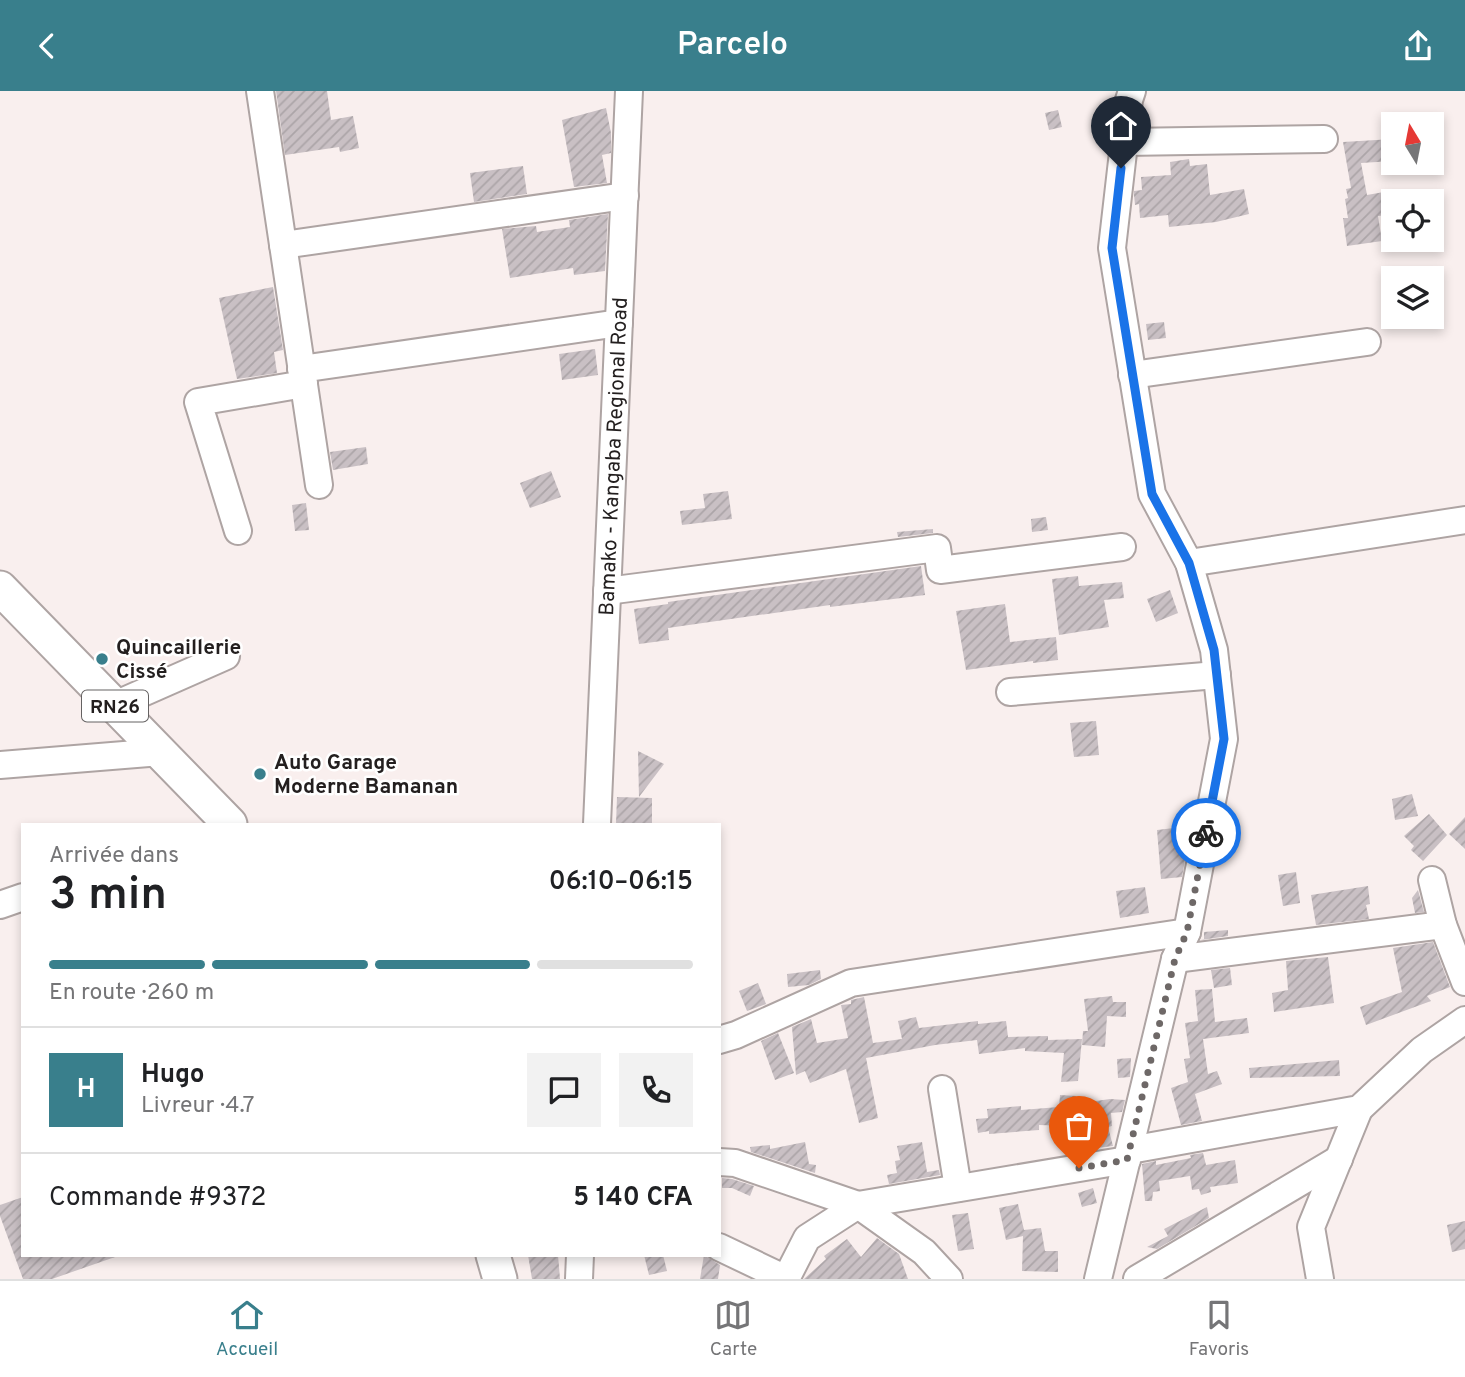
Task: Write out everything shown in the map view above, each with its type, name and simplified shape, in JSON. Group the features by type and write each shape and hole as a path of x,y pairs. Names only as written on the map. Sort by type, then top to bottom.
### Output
{"main road":[{"name":"RN26","path":"0,588 227,823"},
{"path":"494,1257 500,1279"}],"street":[{"path":"260,91 318,485"},
{"name":"Bamako - Kangaba Regional Road","path":"597,823 629,91"},
{"path":"1098,1279 1175,959 1187,932 1224,739 1214,650 1189,563 1152,494 1112,248 1132,91"},
{"path":"1124,142 1324,139"},
{"path":"283,245 625,196"},
{"path":"238,531 198,402 302,377 619,323"},
{"path":"1132,375 1367,342"},
{"path":"1189,563 1465,520"},
{"path":"607,591 937,548 940,570 1122,547"},
{"path":"115,705 226,656"},
{"path":"1010,692 1217,675"},
{"path":"0,765 161,752"},
{"path":"0,778 49,760"},
{"path":"1432,880 1443,925 1465,982"},
{"path":"0,905 21,898"},
{"path":"1175,959 1443,925"},
{"path":"721,1039 851,983 1187,932"},
{"path":"1320,1279 1311,1227 1359,1109 1422,1050 1465,1020"},
{"path":"942,1089 958,1188"},
{"path":"721,1248 786,1279 807,1238 859,1205 1359,1109"},
{"path":"1137,1279 1339,1159"},
{"path":"721,1162 735,1163 859,1205 924,1252 949,1279"},
{"path":"579,1279 580,1257"}],"building":[{"path":"276,91 327,91 331,120 353,116 359,148 340,152 339,147 285,155"},
{"path":"606,108 611,133 611,153 602,155 607,183 574,187 562,120"},
{"path":"1058,110 1062,127 1049,130 1045,113"},
{"path":"1381,140 1381,162 1361,163 1367,195 1381,193 1381,216 1378,216 1381,241 1347,246 1343,218 1348,218 1346,189 1351,188 1343,142"},
{"path":"1189,159 1190,166 1207,164 1210,195 1244,189 1249,214 1216,222 1169,227 1168,215 1140,218 1134,191 1142,190 1141,177 1171,175 1170,162"},
{"path":"523,166 527,194 474,202 470,173"},
{"path":"608,214 605,271 574,275 573,268 510,278 502,229 536,226 537,232 570,227 569,220"},
{"path":"273,287 283,350 274,352 277,373 237,379 219,298"},
{"path":"1164,322 1166,338 1148,340 1146,324"},
{"path":"595,349 598,375 562,380 559,354"},
{"path":"366,447 368,464 333,470 330,452"},
{"path":"551,471 561,497 530,508 520,483"},
{"path":"728,491 732,519 682,525 680,511 705,508 703,494"},
{"path":"306,503 309,530 295,531 292,505"},
{"path":"1046,517 1048,530 1032,532 1031,519"},
{"path":"933,529 933,533 898,537 897,532"},
{"path":"921,566 925,595 830,605 668,628 669,640 639,644 634,609"},
{"path":"1078,576 1079,586 1122,582 1124,598 1104,600 1109,627 1059,635 1052,579"},
{"path":"1170,590 1178,613 1156,622 1147,599"},
{"path":"1005,604 1010,642 1056,637 1058,660 966,670 956,611"},
{"path":"1096,721 1099,755 1074,757 1070,723"},
{"path":"638,751 664,764 639,797"},
{"path":"1412,794 1418,816 1395,820 1392,799"},
{"path":"617,797 652,798 652,823 616,823"},
{"path":"1429,814 1447,835 1423,861 1411,850 1414,846 1404,836"},
{"path":"1465,817 1465,849 1449,834"},
{"path":"1191,826 1182,877 1161,879 1157,830"},
{"path":"1296,872 1300,903 1283,906 1278,875"},
{"path":"1368,886 1370,904 1366,905 1369,919 1316,925 1311,895"},
{"path":"1145,887 1149,913 1120,918 1116,891"},
{"path":"1418,890 1424,912 1415,913 1412,898"},
{"path":"1228,930 1228,936 1201,940 1204,939 1204,932"},
{"path":"1433,942 1450,987 1427,996 1431,1001 1366,1025 1360,1007 1402,992 1393,948"},
{"path":"1328,957 1334,1003 1274,1012 1272,993 1288,990 1286,961"},
{"path":"1230,968 1232,985 1214,988 1211,970"},
{"path":"820,970 821,979 809,985 788,987 787,974"},
{"path":"758,983 766,1004 747,1011 739,991"},
{"path":"1212,989 1215,1022 1247,1018 1249,1033 1203,1039 1208,1074 1217,1071 1222,1084 1195,1094 1202,1121 1181,1125 1171,1088 1188,1082 1184,1059 1190,1058 1185,1023 1198,1021 1195,990"},
{"path":"1112,996 1113,1002 1126,1002 1126,1017 1107,1016 1105,1047 1082,1045 1083,1031 1088,1031 1084,999"},
{"path":"864,997 873,1043 902,1039 898,1021 916,1017 919,1028 978,1021 978,1024 1006,1021 1008,1037 1082,1039 1078,1081 1061,1082 1064,1053 1025,1051 1025,1048 979,1054 977,1040 866,1058 878,1118 859,1123 846,1069 810,1083 805,1071 796,1075 792,1027 811,1019 817,1043 848,1038 841,1005 851,1004 851,1000"},
{"path":"778,1033 794,1073 775,1080 761,1041"},
{"path":"1131,1058 1130,1077 1118,1078 1117,1059"},
{"path":"1339,1060 1340,1076 1250,1078 1249,1068"},
{"path":"1060,1095 1076,1096 1075,1104 1110,1099 1125,1100 1122,1112 1111,1113 1112,1126 1108,1127 1113,1146 1071,1151 1068,1126 1039,1125 1039,1130 978,1133 976,1119 988,1118 987,1109 1059,1107"},
{"path":"805,1142 809,1164 816,1165 815,1173 751,1152 750,1147 770,1145 770,1149"},
{"path":"922,1142 927,1172 939,1170 940,1175 889,1184 887,1175 897,1173 895,1161 900,1160 897,1146"},
{"path":"1203,1153 1206,1165 1235,1160 1238,1183 1210,1187 1211,1192 1201,1195 1199,1189 1192,1190 1190,1176 1159,1181 1160,1191 1153,1192 1152,1201 1145,1201 1142,1164 1156,1161 1156,1165"},
{"path":"722,1178 754,1186 750,1196 732,1188 722,1188"},
{"path":"1093,1188 1097,1203 1082,1207 1078,1193"},
{"path":"21,1198 21,1257 115,1257 52,1279 23,1279 0,1216 0,1205"},
{"path":"1018,1204 1024,1230 1041,1228 1045,1251 1058,1251 1058,1272 1022,1271 1023,1236 1006,1240 999,1208"},
{"path":"1207,1207 1209,1218 1157,1249 1147,1247 1168,1236 1164,1229"},
{"path":"968,1213 974,1249 958,1251 952,1215"},
{"path":"1465,1221 1465,1249 1452,1252 1447,1225"},
{"path":"877,1238 899,1254 908,1279 804,1279 826,1259 824,1256 847,1239 861,1257"},
{"path":"528,1257 558,1257 560,1279 532,1279"},
{"path":"644,1257 664,1257 667,1271 649,1275"},
{"path":"704,1257 720,1265 718,1279 700,1279"}],"way so far":[{"path":"1079,1168 1127,1160 1175,959 1187,932 1206,833"}],"place":[{"name":"Quincaillerie Cissé","path":"102,659"},
{"name":"Auto Garage Moderne Bamanan","path":"260,774"}],"route":[{"path":"1121,168 1112,248 1152,494 1189,563 1214,650 1224,739 1206,833"}]}
